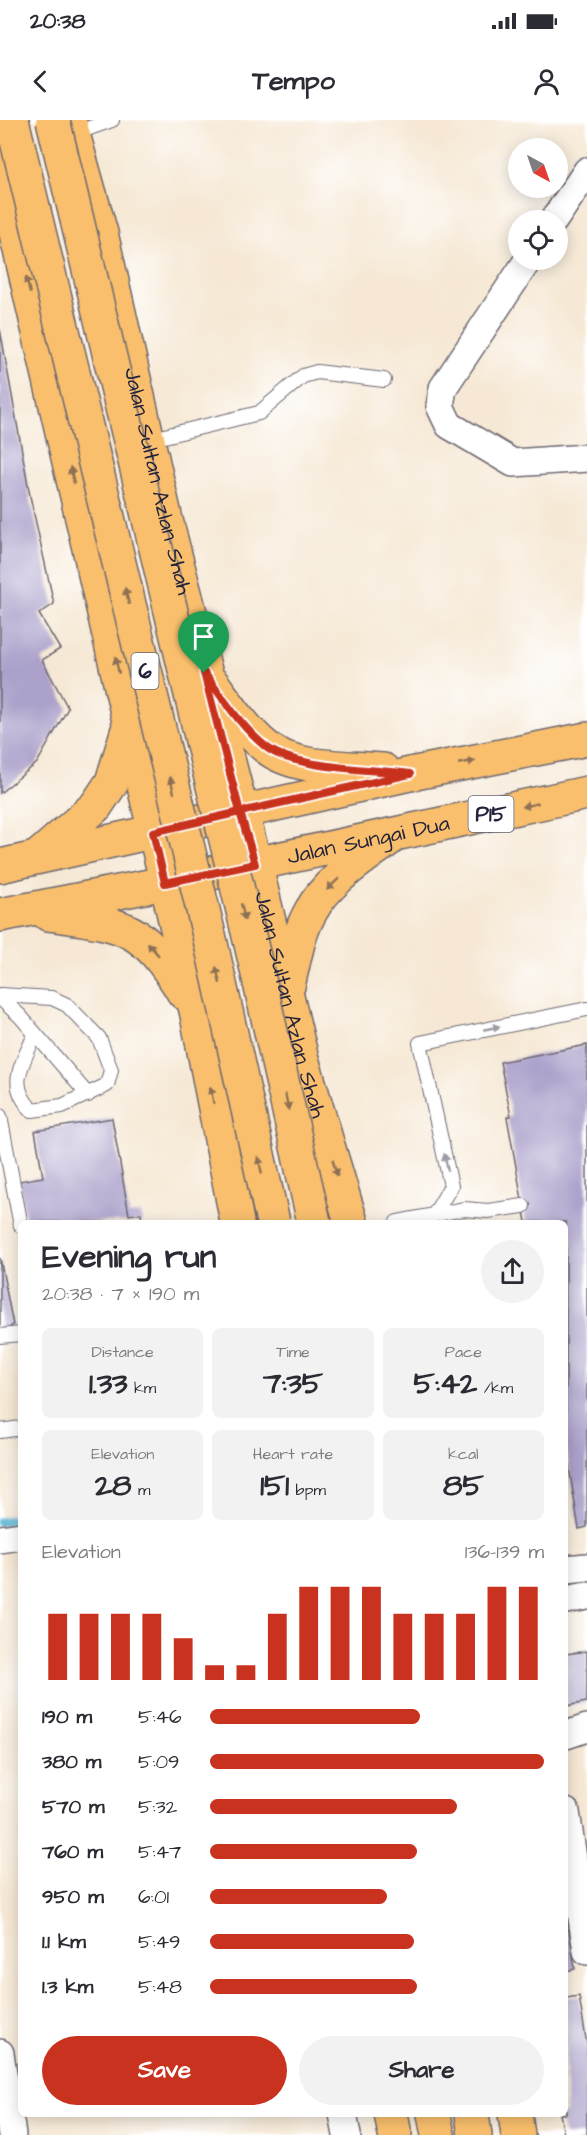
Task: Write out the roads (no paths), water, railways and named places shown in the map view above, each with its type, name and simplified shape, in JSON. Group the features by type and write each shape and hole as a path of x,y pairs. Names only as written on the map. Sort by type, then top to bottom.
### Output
{"main road":[{"name":"6","path":"12,120 210,939 273,1220"},
{"name":"Jalan Sultan Azlan Shah","path":"65,125 101,233 204,673 255,864 302,1059 350,1220"},
{"name":"Jalan Sultan Azlan Shah","path":"65,125 314,1220"},
{"name":"6","path":"0,164 197,1015 237,1220"},
{"path":"204,673 250,732 268,748 285,758 305,763 410,774"},
{"path":"34,859 96,806 112,783 130,722"},
{"name":"P15","path":"0,866 410,774 587,739"},
{"name":"Jalan Sungai Dua","path":"255,864 587,793"},
{"path":"287,991 300,937 311,910 327,888 395,834"},
{"name":"P15","path":"12,912 255,864"},
{"path":"12,912 110,923 127,929 146,941 166,964 197,1015"},
{"path":"392,2117 395,2135"},
{"path":"435,2117 438,2135"},
{"path":"472,2117 475,2135"},
{"path":"515,2117 518,2135"}],"street":[{"path":"561,210 587,171"},
{"path":"521,270 443,388 440,406 449,425 513,463 587,458"},
{"path":"0,1539 18,1536"},
{"path":"568,1569 587,1567"},
{"path":"568,1600 587,1596"},
{"path":"568,1734 587,1728"},
{"path":"568,1825 587,1951"},
{"path":"0,2053 12,2135"},
{"path":"344,2117 347,2135"}],"lane":[{"path":"65,125 112,120"},
{"path":"148,440 259,413 303,376 318,372 384,380"},
{"path":"0,996 88,1095"},
{"path":"0,996 52,998 67,1005 99,1038 111,1070 107,1085 63,1107 32,1110 20,1097 17,1080 35,1034"},
{"path":"434,1215 451,1186 420,1043 587,1009"},
{"path":"0,1116 20,1220"},
{"path":"408,1220 464,1209 488,1211 523,1206"},
{"path":"0,1336 18,1334"},
{"path":"0,1431 18,1428"}],"waterway":[{"path":"0,1522 18,1519"}]}
